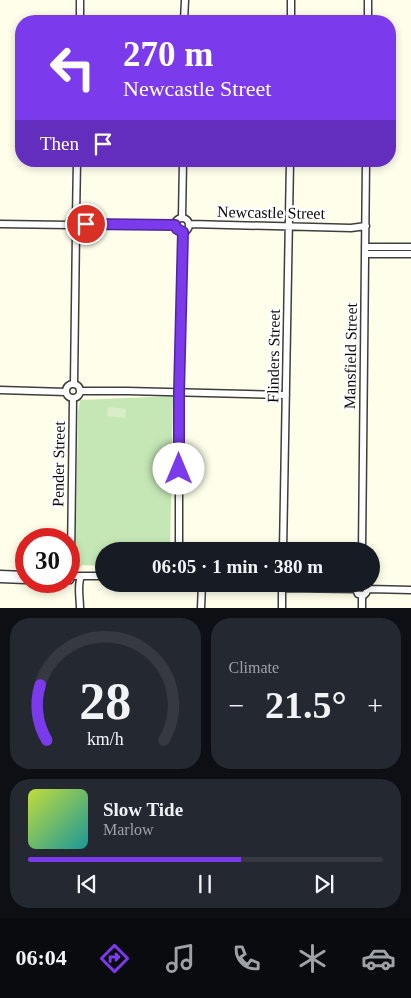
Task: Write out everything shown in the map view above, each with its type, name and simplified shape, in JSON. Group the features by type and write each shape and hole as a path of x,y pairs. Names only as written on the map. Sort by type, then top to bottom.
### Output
{"street":[{"path":"80,0 80,15"},
{"path":"184,15 185,0"},
{"path":"291,0 291,15"},
{"path":"368,0 368,15"},
{"path":"76,216 77,167"},
{"path":"182,218 183,167"},
{"name":"Flinders Street","path":"283,542 290,167"},
{"name":"Mansfield Street","path":"362,542 366,167"},
{"path":"76,216 82,220 83,224"},
{"path":"69,225 71,219 76,216"},
{"path":"175,225 176,220 186,218 190,224 187,230 183,232"},
{"path":"0,224 69,225"},
{"path":"83,224 175,225"},
{"path":"69,225 71,229 76,230 80,229 83,224"},
{"name":"Newcastle Street","path":"190,224 366,228"},
{"path":"175,225 177,229 183,232"},
{"path":"74,384 76,230"},
{"path":"179,542 179,393 183,232"},
{"path":"365,250 411,247"},
{"path":"365,250 411,254"},
{"path":"74,384 81,391"},
{"path":"74,384 67,386 66,392 68,397 73,399 79,396 81,391"},
{"path":"0,390 66,392"},
{"path":"81,391 286,395"},
{"name":"Pender Street","path":"71,528 73,399"},
{"path":"0,574 15,575"},
{"path":"81,579 95,577"},
{"path":"0,579 15,580"},
{"path":"81,579 95,580"},
{"path":"80,608 81,579"},
{"path":"380,588 411,590"},
{"path":"201,608 202,592"},
{"path":"281,592 282,608"},
{"path":"357,592 362,595"},
{"path":"362,608 362,595 365,592"}],"green space":[{"path":"173,396 170,542 95,542 95,566 83,565 80,567 80,528 76,528 78,413 80,400"},
{"path":"108,407 126,409 125,418 107,416"}],"route":[{"path":"86,224 175,225 180,232 183,232 179,469"}]}
